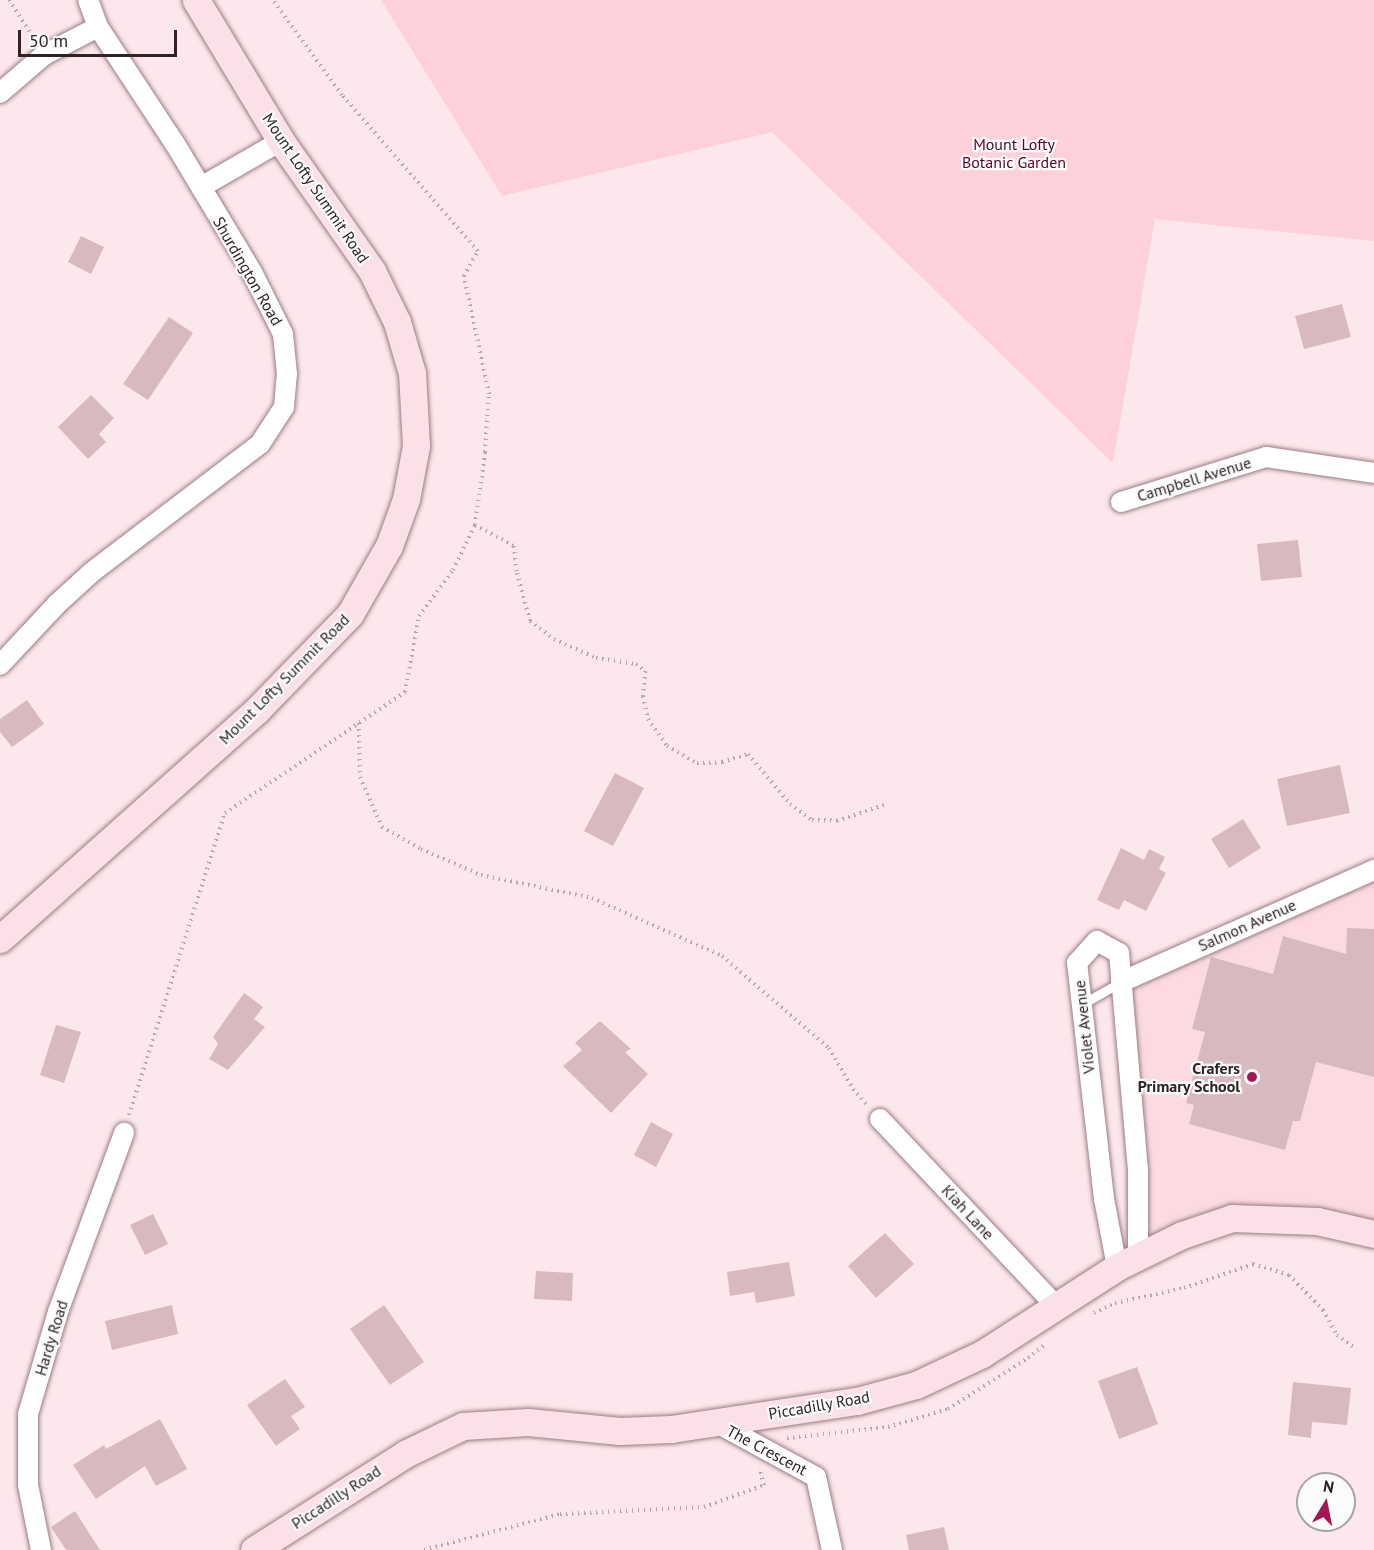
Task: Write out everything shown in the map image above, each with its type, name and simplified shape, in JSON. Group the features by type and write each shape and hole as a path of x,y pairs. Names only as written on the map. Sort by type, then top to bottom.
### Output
{"main road":[{"name":"Mount Lofty Summit Road","path":"0,939 256,711 350,614 389,546 406,499 416,446 412,383 397,322 372,270 281,141 196,0"},
{"name":"Piccadilly Road","path":"254,1550 405,1454 463,1426 528,1422 620,1431 672,1429 857,1401 916,1385 982,1354 1128,1261 1182,1235 1232,1218 1317,1221 1374,1234"}],"street":[{"name":"Shurdington Road","path":"0,665 57,604 92,572 260,444 284,407 287,374 283,334 252,272 201,187 98,27 88,0"},
{"path":"0,93 44,55 98,27"},
{"path":"201,187 281,141"},
{"name":"Campbell Avenue","path":"1121,502 1266,457 1374,473"},
{"name":"Salmon Avenue","path":"1121,982 1374,870"},
{"name":"Violet Avenue","path":"1097,941 1119,953 1138,1172 1128,1261 1104,1199 1080,1005 1077,963 1097,941"},
{"name":"Kiah Lane","path":"880,1119 1056,1306"},
{"name":"Hardy Road","path":"41,1550 28,1485 28,1414 59,1309 124,1133"},
{"name":"The Crescent","path":"715,1422 816,1477 832,1550"}],"lane":[{"path":"1080,1005 1121,982"}],"path":[{"path":"9,0 44,55"},
{"path":"124,1133 211,850 225,813 405,692 419,616 453,570 475,525 489,394 464,276 478,251 342,95 273,0"},
{"path":"475,525 514,546 517,573 530,621 554,639 596,658 636,664 645,671 643,696 648,719 667,746 697,763 722,762 748,754 790,804 812,820 837,821 884,805"},
{"path":"359,723 360,777 382,826 421,849 482,875 592,898 722,956 829,1048 853,1089 880,1119"},
{"path":"1086,1316 1114,1303 1184,1288 1253,1264 1289,1275 1323,1310 1337,1335 1356,1348"},
{"path":"444,1545 447,1550"}],"shaded area":[{"name":"Crafers Primary School","path":"1374,870 1374,1234 1232,1218 1138,1256 1121,982"}],"green space":[{"name":"Mount Lofty Botanic Garden","path":"381,0 1374,0 1374,241 1155,219 1113,463 772,132 502,196"}],"building":[{"path":"81,236 104,247 91,274 68,262"},
{"path":"1342,304 1351,337 1304,349 1295,316"},
{"path":"169,317 193,333 148,400 123,384"},
{"path":"91,395 114,418 99,434 106,442 88,459 58,427"},
{"path":"1298,540 1302,577 1261,581 1257,544"},
{"path":"27,700 44,724 12,747 0,732 0,719"},
{"path":"1340,765 1350,813 1287,826 1277,779"},
{"path":"615,773 644,788 613,846 584,831"},
{"path":"1243,819 1261,848 1229,868 1211,839"},
{"path":"1121,848 1144,860 1149,849 1165,857 1159,869 1166,873 1146,911 1124,900 1119,910 1097,900"},
{"path":"1347,928 1374,929 1374,1077 1316,1062 1300,1121 1293,1121 1285,1150 1189,1124 1194,1105 1186,1103 1205,1032 1192,1029 1211,957 1273,974 1283,936 1346,954"},
{"path":"244,993 263,1007 254,1019 265,1027 228,1070 209,1059 218,1044 213,1037"},
{"path":"600,1021 631,1049 625,1052 648,1074 611,1113 563,1066 582,1050 575,1043"},
{"path":"56,1025 81,1032 64,1083 40,1075"},
{"path":"651,1122 673,1134 656,1167 634,1155"},
{"path":"153,1214 168,1244 145,1255 130,1225"},
{"path":"885,1233 914,1264 876,1298 848,1266"},
{"path":"789,1262 795,1296 756,1303 754,1292 730,1296 727,1272"},
{"path":"536,1271 573,1273 572,1301 534,1299"},
{"path":"172,1305 178,1334 112,1350 105,1321"},
{"path":"384,1305 424,1362 390,1385 350,1329"},
{"path":"1137,1367 1158,1424 1119,1439 1098,1381"},
{"path":"285,1379 305,1407 291,1416 300,1429 276,1446 247,1405"},
{"path":"1293,1382 1351,1388 1347,1425 1312,1422 1311,1438 1288,1435"},
{"path":"160,1419 187,1469 156,1486 145,1466 96,1499 73,1465 104,1445 106,1449"},
{"path":"75,1511 100,1550 66,1550 51,1527"},
{"path":"944,1527 949,1550 909,1550 906,1535"}],"place":[{"name":"Crafers Primary School","path":"1252,1077"}]}
